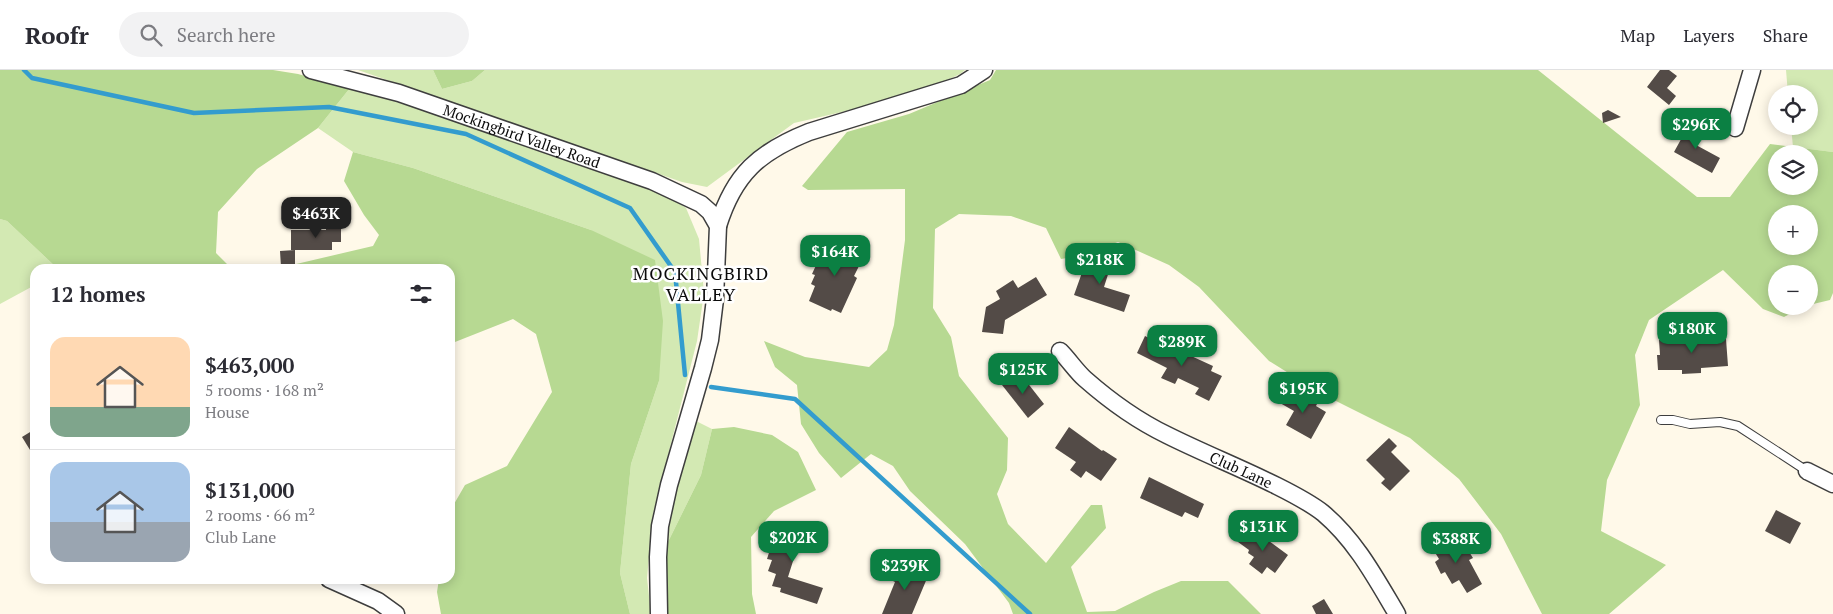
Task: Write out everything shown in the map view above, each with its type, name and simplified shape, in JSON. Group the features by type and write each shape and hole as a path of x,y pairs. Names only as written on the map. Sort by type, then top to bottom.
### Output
{"street":[{"name":"Mockingbird Valley Road","path":"312,70 399,93 652,180 701,204 710,212 718,226"},
{"path":"659,614 658,557 660,526 668,485 710,340 715,299 718,226 725,202 750,168 768,153 794,138 961,86 984,70"},
{"path":"1735,128 1752,70"},
{"name":"Club Lane","path":"1060,351 1084,378 1113,402 1144,422 1166,435 1262,478 1302,499 1322,513 1343,532 1363,557 1397,614"},
{"path":"1807,470 1833,484"},
{"path":"340,584 378,601 396,614"}],"lane":[{"path":"1661,420 1673,420 1690,424 1720,422 1738,426 1807,470"}],"green space":[{"path":"0,70 273,70 298,74 350,88 318,128 257,169 218,212 216,253 227,264 53,264 7,221 0,219"},
{"path":"358,70 433,70 442,89 472,81 485,70 965,70 916,95 794,123 707,187 682,182"},
{"path":"433,70 485,70 472,81 442,89"},
{"path":"996,70 1538,70 1697,197 1730,197 1768,147 1768,195 1818,195 1818,150 1833,152 1833,293 1830,300 1818,303 1818,265 1768,265 1768,311 1763,309 1723,270 1649,320 1635,355 1640,405 1607,480 1601,531 1666,565 1609,614 1542,614 1501,534 1459,479 1410,438 1322,394 1269,361 1199,287 1169,265 1118,242 1079,256 1061,259 1046,228 1011,216 959,214 935,229 933,308 951,337 959,376 1008,438 1007,470 997,494 1008,524 1046,563 1091,505 1102,505 1106,528 1071,567 1087,612 1115,611 1181,581 1228,581 1261,614 1013,614 1009,603 965,544 910,491 893,466 871,454 841,478 819,453 801,424 797,385 775,367 764,341 805,357 869,367 887,350 894,325 905,240 905,189 808,190 802,186 847,132 909,114 990,80"},
{"path":"1786,70 1833,70 1833,152 1818,150 1818,145 1793,145 1792,135 1818,135 1818,85 1787,85"},
{"path":"350,88 430,112 663,192 686,208 699,239 704,293 697,341 653,514 647,578 651,614 630,614 620,573 631,464 659,381 591,230 413,168 353,152 318,128"},
{"path":"353,152 413,168 591,230 655,260 663,321 659,381 631,464 620,573 630,614 441,614 437,592 438,584 455,584 455,502 465,485 507,466 552,392 536,334 513,319 455,342 455,264 296,264 373,246 379,235 364,215 344,181"},
{"path":"0,219 7,221 53,264 30,264 30,288 0,304"},
{"path":"692,419 712,429 701,475 667,544 669,509"},
{"path":"734,427 772,435 798,452 816,490 774,511 751,537 752,594 756,614 667,614 667,544 701,475 712,429"}],"building":[{"path":"1660,70 1669,70 1677,76 1667,88 1676,96 1669,105 1647,87"},
{"path":"1608,110 1621,117 1603,123 1602,113"},
{"path":"1690,123 1704,131 1696,145 1720,158 1712,173 1674,152"},
{"path":"326,225 341,226 341,242 332,242 332,250 291,250 291,230 326,230"},
{"path":"836,238 860,248 853,263 859,266 854,276 857,278 841,313 832,309 831,311 809,301 815,286 811,284 815,275 812,274 824,252 829,254"},
{"path":"295,250 295,264 281,264 280,251"},
{"path":"1089,253 1112,262 1104,287 1130,295 1124,312 1074,295"},
{"path":"1036,277 1047,295 1005,320 1003,334 982,332 986,307 1000,299 996,291 1013,280 1018,288"},
{"path":"1703,332 1703,340 1726,339 1728,366 1701,368 1701,373 1682,374 1682,370 1658,370 1659,340 1691,338 1690,334"},
{"path":"1145,336 1175,351 1178,344 1191,351 1189,355 1213,366 1211,371 1222,376 1209,401 1195,394 1199,388 1178,378 1175,384 1161,378 1167,368 1137,353"},
{"path":"1019,372 1044,404 1028,418 1002,385"},
{"path":"1287,390 1302,398 1304,395 1318,402 1316,406 1326,412 1311,439 1286,425 1294,411 1280,403"},
{"path":"1069,427 1102,451 1117,459 1101,481 1086,471 1081,478 1070,470 1076,462 1055,448"},
{"path":"30,432 30,450 22,437"},
{"path":"1389,438 1397,446 1391,452 1410,471 1390,491 1381,483 1385,479 1366,460"},
{"path":"1149,477 1204,504 1198,518 1185,512 1182,517 1140,498"},
{"path":"1776,510 1801,523 1790,544 1765,531"},
{"path":"794,523 825,533 821,546 800,539 788,577 823,588 817,604 780,592 781,588 772,586 776,574 768,571 772,560 767,559 773,540 778,541 781,530 791,534"},
{"path":"1248,529 1259,537 1261,535 1288,555 1275,573 1267,567 1262,574 1249,564 1254,557 1248,553 1249,550 1238,542"},
{"path":"1451,535 1460,550 1466,547 1473,558 1469,560 1482,584 1467,593 1459,580 1452,584 1445,572 1441,574 1435,562 1439,559 1431,546"},
{"path":"899,563 928,576 912,614 882,614 895,582 891,580"},
{"path":"1324,599 1333,614 1316,614 1312,606"}],"waterway":[{"path":"24,70 32,78 194,113 329,107 466,134 630,208 675,272 685,375"},
{"path":"711,387 795,399 1030,614"}],"district":[{"name":"MOCKINGBIRD VALLEY","path":"701,283"}]}
